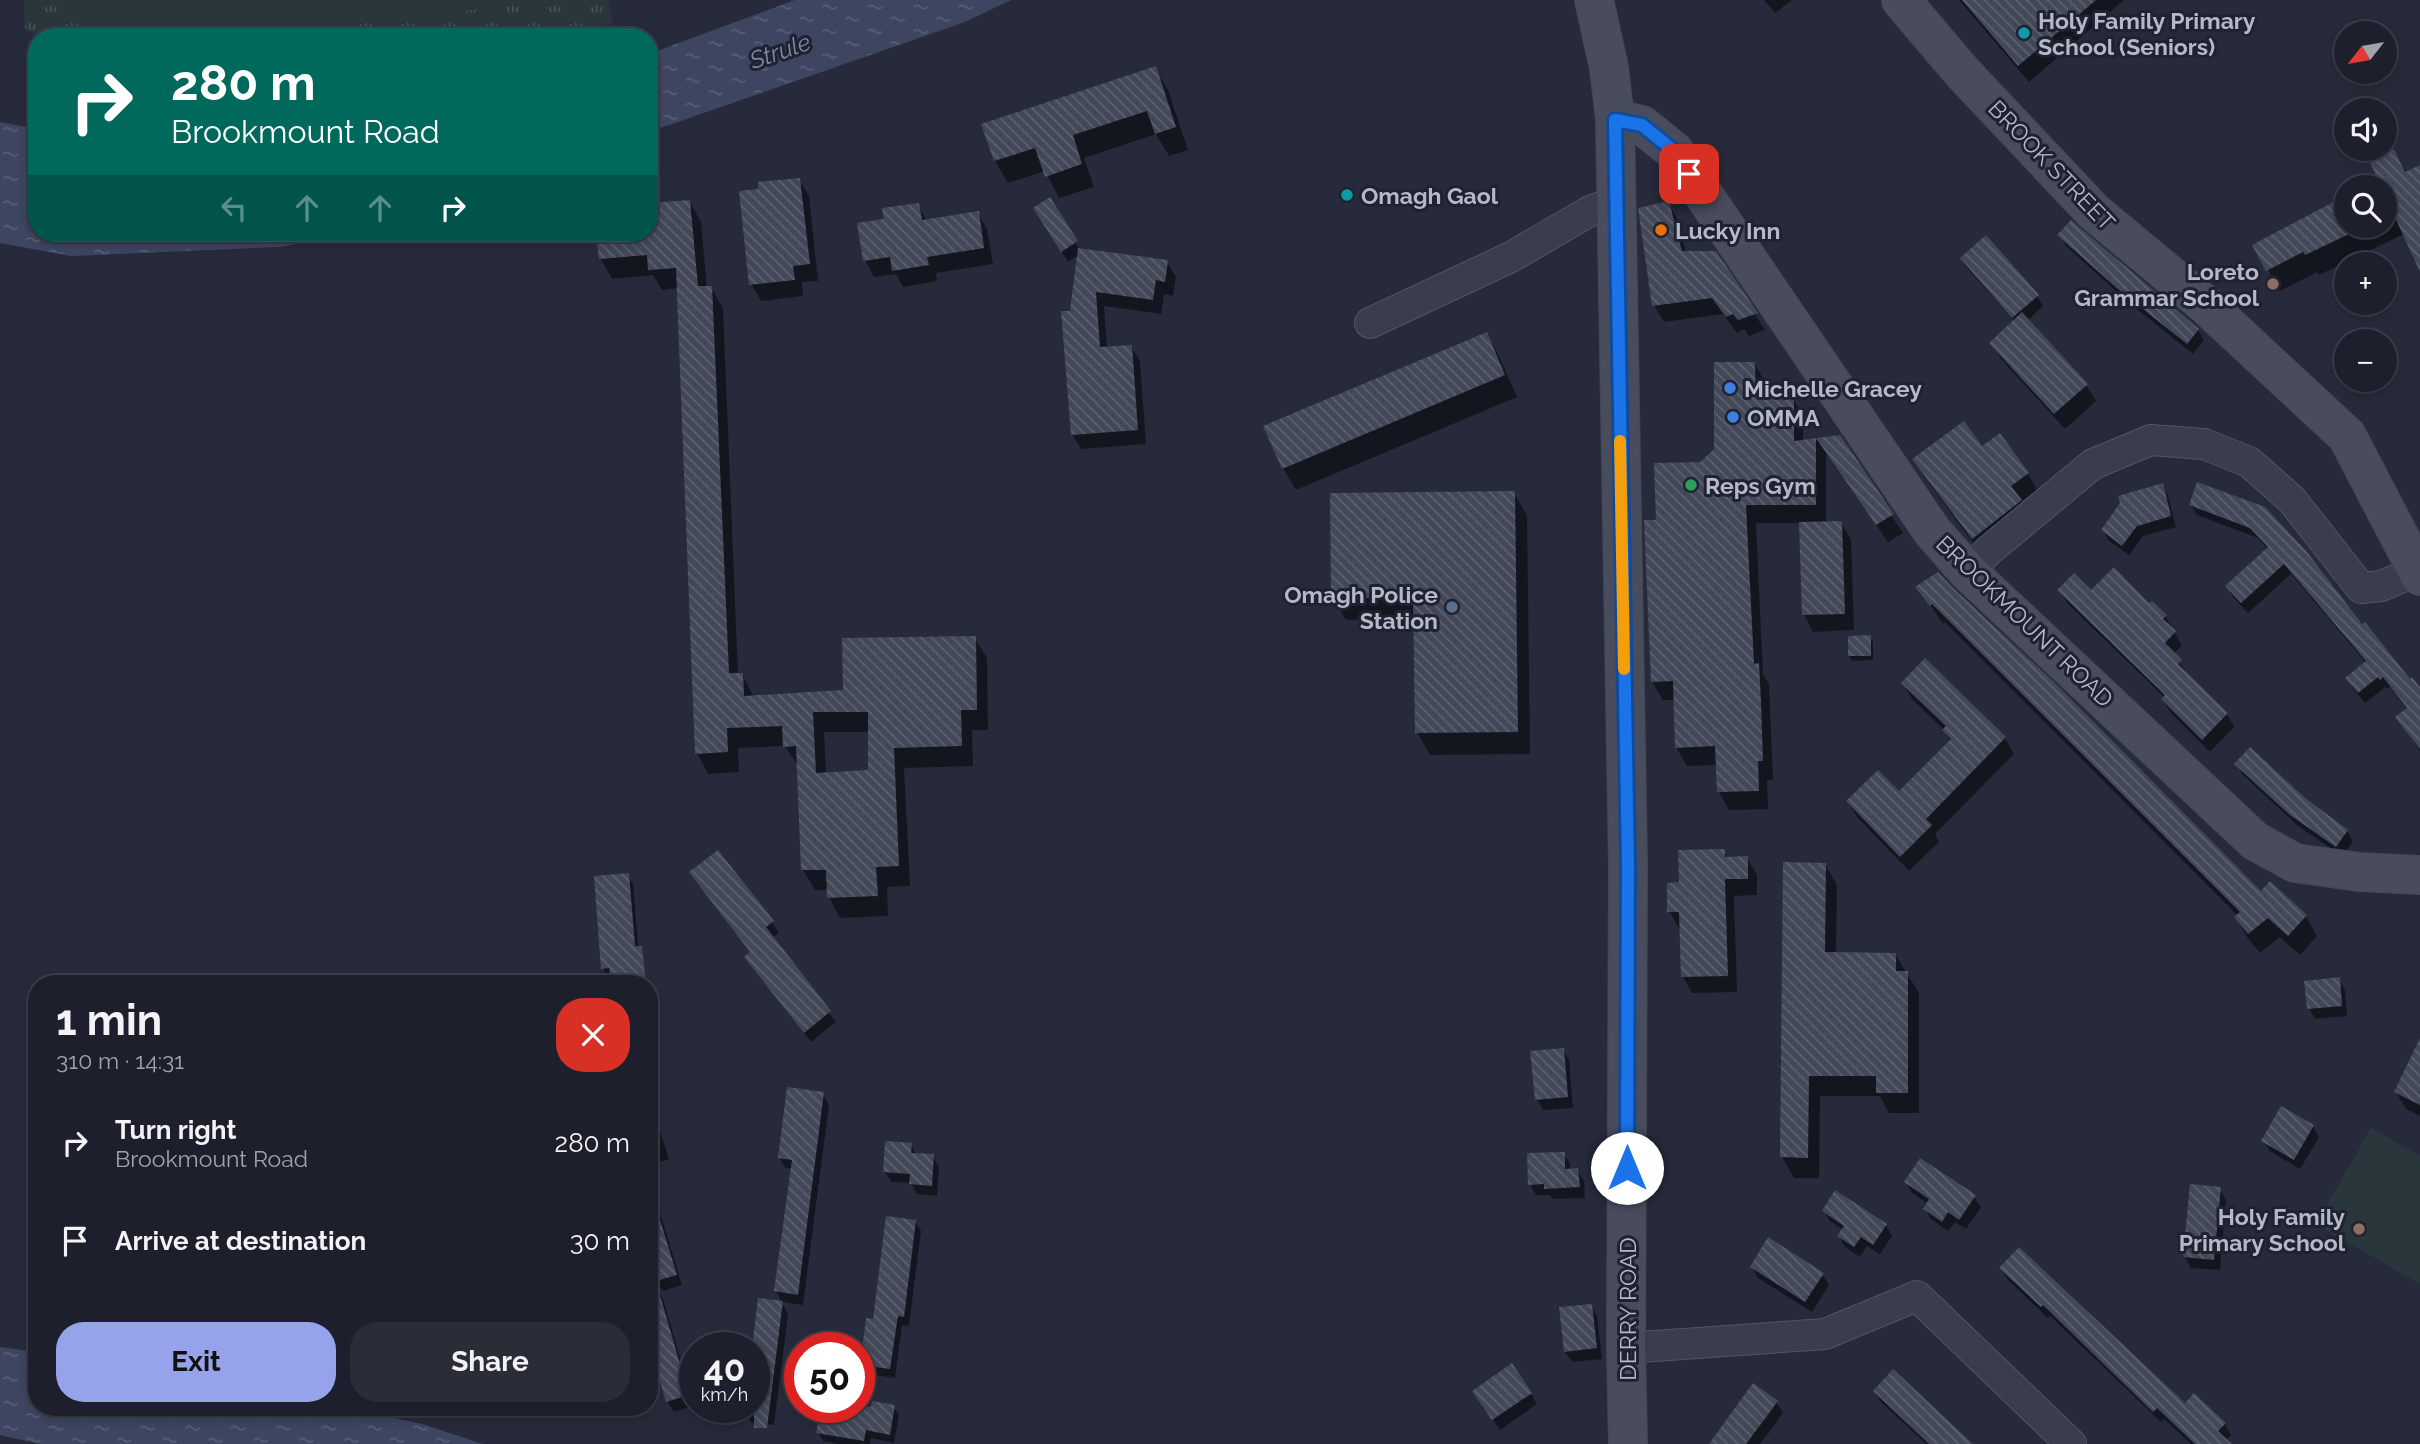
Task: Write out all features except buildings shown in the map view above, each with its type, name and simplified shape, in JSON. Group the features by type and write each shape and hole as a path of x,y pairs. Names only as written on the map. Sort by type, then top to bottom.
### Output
{"street":[{"name":"DERRY ROAD","path":"1594,0 1609,68 1615,120 1628,865 1628,1444"},
{"name":"BROOK STREET","path":"1901,0 1962,72 2093,211 2207,306 2347,436 2419,574"},
{"name":"BROOKMOUNT ROAD","path":"1615,120 1642,125 1674,151 1932,531 1968,572 2255,841 2295,863 2359,872 2420,875"},
{"path":"1370,323 1511,257 1590,212 1615,202"},
{"path":"1968,572 1988,551 2093,464 2151,440 2204,444 2249,462 2292,500 2361,587 2381,586 2419,574"},
{"path":"1626,1349 1825,1334 1917,1296 2071,1444"}],"green space":[{"path":"24,0 609,0 612,24 592,28 25,28"},
{"path":"83,0 557,0 322,28 87,28"},
{"path":"2371,1128 2420,1156 2420,1284 2316,1224"}],"water":[{"name":"Strule","path":"795,0 1011,0 965,22 658,129 658,51"},
{"path":"0,122 28,127 28,242 308,242 280,247 71,256 0,243"},
{"path":"0,1347 28,1351 28,1416 384,1416 422,1424 483,1444 41,1444 0,1435"}],"slow traffic":[{"path":"1620,441 1624,669"}],"place":[{"name":"Holy Family Primary School (Seniors)","path":"2024,33"},
{"name":"Omagh Gaol","path":"1347,195"},
{"name":"Lucky Inn","path":"1661,230"},
{"name":"Loreto Grammar School","path":"2273,284"},
{"name":"Michelle Gracey","path":"1730,388"},
{"name":"OMMA","path":"1733,417"},
{"name":"Reps Gym","path":"1691,485"},
{"name":"Omagh Police Station","path":"1452,607"},
{"name":"Holy Family Primary School","path":"2359,1229"}],"route":[{"path":"1627,1168 1628,865 1615,120 1642,125 1674,151 1689,174"}]}
